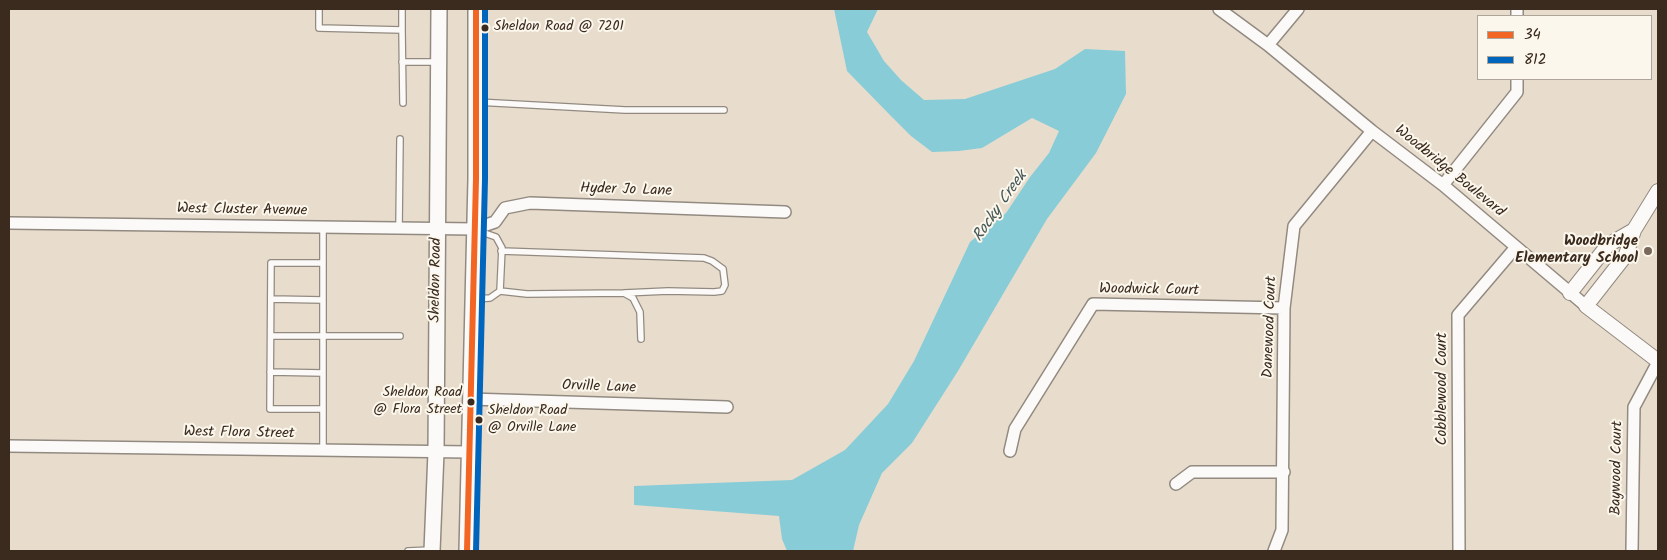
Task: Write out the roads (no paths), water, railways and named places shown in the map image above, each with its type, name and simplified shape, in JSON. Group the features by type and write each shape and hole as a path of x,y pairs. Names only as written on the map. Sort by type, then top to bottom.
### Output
{"main road":[{"name":"Sheldon Road","path":"432,550 436,452 439,9"},
{"path":"468,551 476,179 476,9"}],"street":[{"name":"Woodbridge Boulevard","path":"1219,9 1268,45 1372,131 1443,185 1570,293 1658,362"},
{"path":"1268,45 1298,9"},
{"path":"1443,185 1517,92 1517,80"},
{"name":"Danewood Court","path":"1274,551 1282,530 1284,308 1294,226 1372,131"},
{"path":"1586,306 1626,254 1634,230 1658,190"},
{"name":"Hyder Jo Lane","path":"474,230 495,222 505,208 530,203 785,212"},
{"name":"West Cluster Avenue","path":"9,223 474,230"},
{"path":"1570,293 1608,245 1634,230"},
{"name":"Cobblewood Court","path":"1459,551 1458,315 1516,247"},
{"name":"Woodwick Court","path":"1010,451 1015,429 1092,304 1284,308"},
{"name":"Baywood Court","path":"1632,551 1634,407 1658,362"},
{"name":"Orville Lane","path":"470,399 727,407"},
{"name":"West Flora Street","path":"9,446 469,452"},
{"path":"1176,484 1192,472 1284,472"}],"lane":[{"path":"319,9 319,28 402,30"},
{"path":"402,9 403,103"},
{"path":"402,62 439,62"},
{"path":"475,102 625,110 724,110"},
{"path":"399,228 400,139"},
{"path":"323,450 324,227"},
{"path":"474,230 496,237 502,248 500,291"},
{"path":"472,299 490,298 500,291 527,294 624,293 668,290 714,292 722,290 725,284 723,269 712,260 704,258 501,251"},
{"path":"323,263 271,263 270,372 270,409 323,409"},
{"path":"624,293 633,298 640,312 641,339"},
{"path":"271,299 323,300"},
{"path":"271,336 400,336"},
{"path":"270,372 323,373"},
{"path":"408,551 432,550"}],"water":[{"path":"834,9 878,9 867,32 884,61 901,80 924,100 965,99 1055,69 1085,49 1125,51 1126,94 1096,153 1047,219 958,371 912,443 882,473 859,525 853,551 787,551 782,539 779,516 634,505 634,486 792,480 845,450 888,404 914,361 970,242 1006,213 1049,153 1059,131 1032,118 982,148 932,152 911,136 847,71"}],"place":[{"name":"Sheldon Road @ 7201","path":"485,28"},
{"name":"Woodbridge Elementary School","path":"1648,251"},
{"name":"Sheldon Road @ Flora Street","path":"471,402"},
{"name":"Sheldon Road @ Orville Lane","path":"479,420"}],"water label":[{"name":"Rocky Creek","path":"1001,207"}]}
